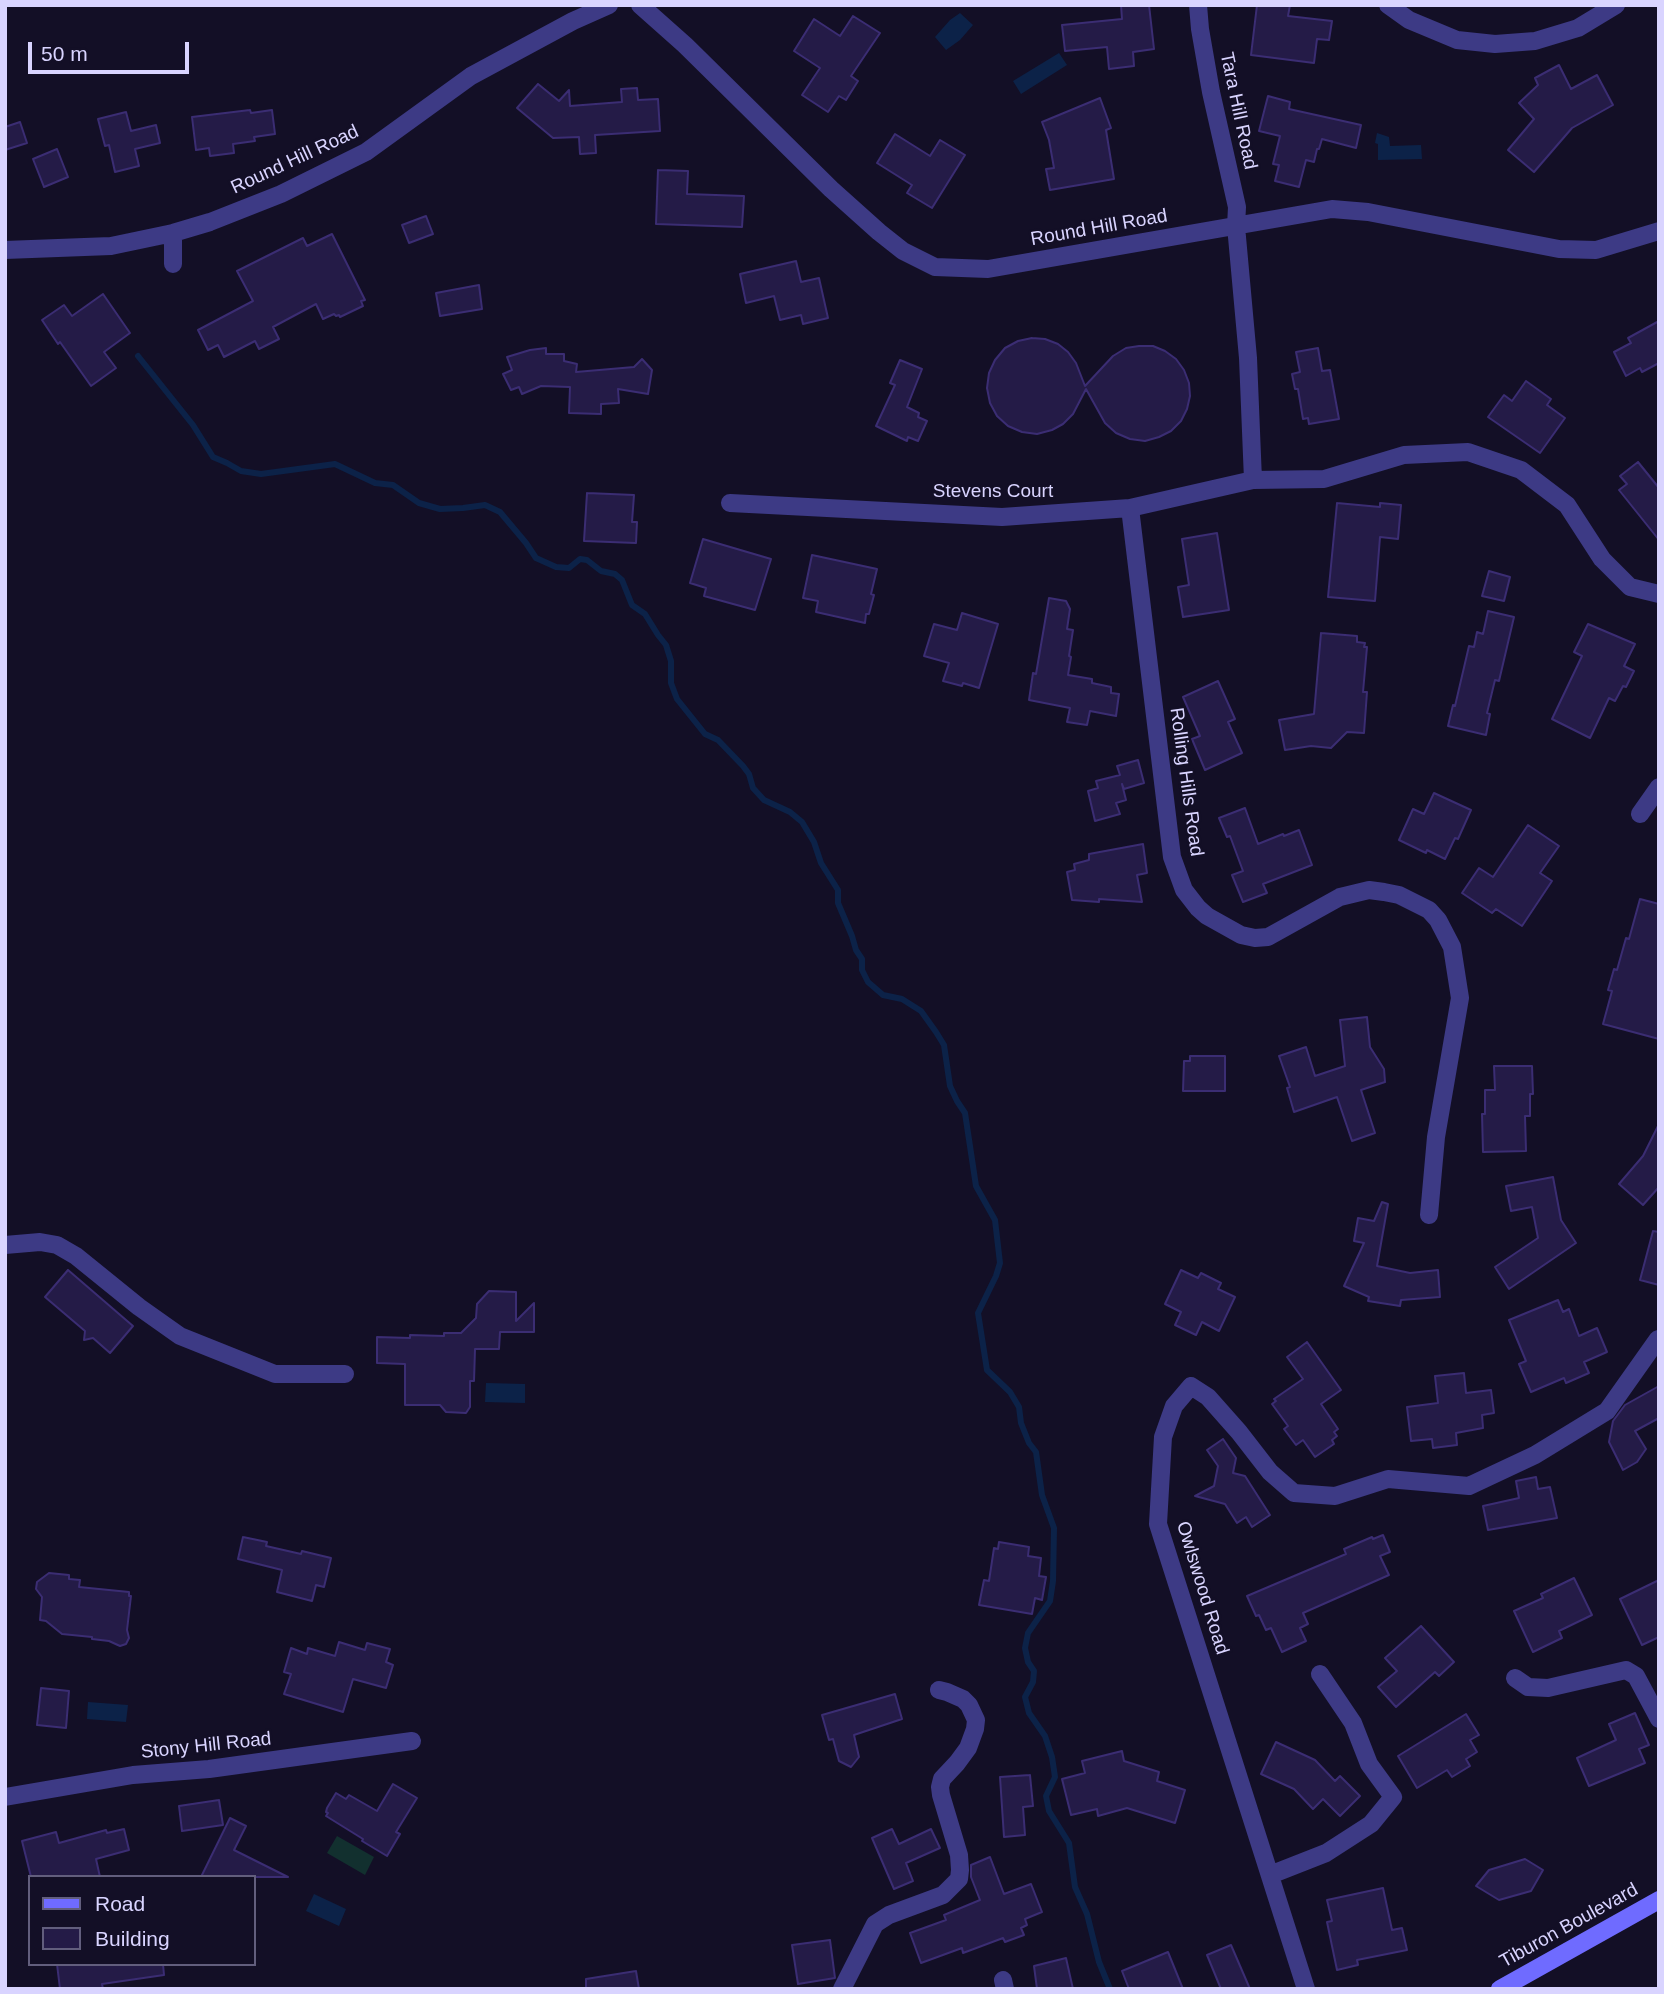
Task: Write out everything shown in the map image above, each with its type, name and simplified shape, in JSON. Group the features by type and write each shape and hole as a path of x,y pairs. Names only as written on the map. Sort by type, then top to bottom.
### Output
{"main road":[{"name":"Tiburon Boulevard","path":"1500,1989 1659,1900"}],"street":[{"name":"Round Hill Road","path":"5,250 111,246 210,222 281,194 366,152 471,76 573,20 609,5"},
{"name":"Round Hill Road","path":"640,5 870,224 903,251 935,267 988,269 1332,209 1368,212 1559,249 1596,250 1659,231"},
{"name":"Tara Hill Road","path":"1198,5 1211,92 1237,207 1237,226"},
{"path":"1388,5 1409,20 1457,40 1495,44 1535,41 1578,28 1616,5"},
{"path":"1237,226 1248,358 1253,480"},
{"path":"173,233 173,264"},
{"name":"Stevens Court","path":"730,503 1002,517 1130,508 1253,480 1324,479 1404,455 1468,452 1521,470 1567,505 1602,559 1630,587 1659,594"},
{"name":"Rolling Hills Road","path":"1130,508 1172,857 1184,890 1207,916 1241,935 1255,939 1268,937 1340,897 1369,890 1384,891 1429,910 1438,920 1452,947 1460,998 1436,1137 1429,1215"},
{"path":"1640,814 1659,786"},
{"path":"5,1245 40,1242 57,1245 76,1255 139,1307 180,1336 275,1374 345,1374"},
{"name":"Owlswood Road","path":"1306,1989 1158,1524 1163,1437 1174,1406 1191,1386 1208,1397 1270,1472 1294,1493 1335,1496 1388,1479 1469,1486 1535,1455 1607,1410 1658,1339"},
{"path":"1515,1678 1528,1687 1548,1688 1626,1670 1636,1676 1659,1719"},
{"path":"1270,1875 1326,1853 1371,1825 1393,1797 1369,1764 1353,1723 1320,1674"},
{"path":"842,1989 875,1924 889,1915 943,1895 959,1879 959,1855 940,1795 940,1787 942,1779 968,1748 976,1720 969,1705 962,1699 939,1690"},
{"name":"Stony Hill Road","path":"5,1797 133,1775 209,1769 262,1754 412,1741"}],"green space":[{"path":"337,1836 374,1857 365,1875 327,1853"}],"water":[{"path":"960,13 973,25 960,40 946,50 935,37"},
{"path":"1059,53 1067,65 1021,94 1013,81"},
{"path":"1377,133 1389,137 1390,146 1421,145 1422,159 1378,160 1378,144 1375,143"},
{"path":"486,1383 525,1384 525,1403 485,1402"},
{"path":"88,1702 128,1705 126,1722 87,1719"},
{"path":"314,1894 346,1909 339,1926 306,1911"}],"building":[{"path":"1121,5 1149,5 1154,49 1133,52 1134,66 1109,69 1107,47 1065,51 1062,25 1122,19"},
{"path":"1257,5 1290,5 1288,16 1332,21 1329,40 1317,39 1314,63 1251,55"},
{"path":"853,16 880,33 851,76 858,81 846,100 839,96 828,112 802,95 820,68 794,51 814,19 840,36"},
{"path":"1559,65 1571,89 1597,75 1613,105 1572,128 1534,172 1508,150 1534,119 1519,103 1538,85 1535,78"},
{"path":"538,84 559,101 569,90 570,106 622,102 621,89 637,88 638,100 658,99 660,131 595,135 596,153 580,154 579,137 553,138 517,108"},
{"path":"1268,96 1290,102 1289,109 1361,125 1356,148 1322,139 1314,162 1306,160 1299,187 1275,181 1279,165 1273,164 1280,136 1259,131"},
{"path":"1100,98 1111,128 1106,130 1114,179 1050,190 1046,169 1054,168 1049,140 1042,122"},
{"path":"250,110 251,113 272,110 275,134 254,137 255,141 233,144 234,153 210,156 209,148 196,150 192,117"},
{"path":"126,112 131,131 156,125 160,143 135,149 139,166 115,172 109,145 105,146 98,119"},
{"path":"20,122 27,143 5,150 5,127"},
{"path":"895,134 930,156 940,140 965,155 932,208 907,193 912,185 877,163"},
{"path":"57,149 68,177 44,187 33,159"},
{"path":"658,170 688,171 687,194 744,196 742,227 656,224"},
{"path":"426,216 433,234 409,243 402,225"},
{"path":"332,234 365,300 361,301 363,306 340,317 334,314 323,319 316,304 273,327 279,339 259,349 255,341 224,357 218,345 208,350 198,330 253,301 237,271 303,238 307,246"},
{"path":"796,261 801,282 819,278 828,318 803,324 801,315 780,320 774,296 746,303 740,274"},
{"path":"479,285 482,309 440,316 436,293"},
{"path":"103,294 130,333 104,352 116,368 91,386 42,320 64,305 72,316"},
{"path":"1659,321 1659,363 1642,372 1640,368 1626,376 1614,352 1631,343 1628,338"},
{"path":"1032,338 1058,344 1068,352 1076,363 1085,386 1113,356 1126,348 1153,346 1165,351 1176,359 1189,383 1190,396 1181,421 1171,431 1159,437 1145,441 1130,439 1116,433 1105,423 1086,389 1073,414 1052,430 1037,434 1008,426 997,416 990,403 987,388 989,373 1005,348"},
{"path":"546,348 546,354 564,354 564,361 577,364 576,372 634,367 642,359 652,370 648,394 618,389 619,403 601,404 601,414 569,413 570,387 541,386 522,394 519,387 511,390 503,374 512,370 507,357"},
{"path":"1318,348 1322,371 1330,370 1339,419 1309,424 1308,418 1303,419 1298,389 1295,389 1292,374 1300,372 1296,352"},
{"path":"900,360 922,369 907,407 927,421 918,441 908,437 907,441 876,426 895,385 890,383"},
{"path":"1526,381 1551,399 1547,405 1565,418 1540,453 1488,417 1504,395 1512,401"},
{"path":"1638,462 1659,488 1659,540 1619,490 1627,484 1620,476"},
{"path":"587,493 634,495 632,522 637,522 636,543 584,541"},
{"path":"1337,503 1380,507 1380,503 1401,505 1398,539 1380,537 1375,601 1328,597"},
{"path":"1217,533 1229,610 1183,617 1178,587 1189,585 1182,539"},
{"path":"703,539 771,559 755,610 704,596 706,588 690,583"},
{"path":"812,555 877,569 871,594 874,595 865,623 816,612 818,601 803,598"},
{"path":"1489,571 1510,577 1504,601 1482,596"},
{"path":"1049,598 1066,601 1070,609 1067,629 1073,630 1068,675 1092,679 1092,683 1111,687 1111,693 1119,694 1116,716 1090,711 1087,725 1067,722 1070,708 1029,700"},
{"path":"1488,611 1514,617 1499,681 1495,680 1487,713 1490,714 1486,735 1448,726 1469,646 1474,647 1477,632 1483,634"},
{"path":"962,613 998,624 979,688 943,681 949,663 924,656 934,624 957,630"},
{"path":"1588,624 1635,644 1624,666 1634,671 1615,701 1609,698 1590,738 1552,719 1582,656 1574,652"},
{"path":"1321,633 1357,636 1357,642 1365,643 1364,647 1367,647 1363,692 1367,692 1364,733 1347,732 1331,748 1311,746 1285,750 1279,720 1314,714"},
{"path":"1218,681 1235,719 1228,722 1242,753 1205,770 1192,739 1200,736 1183,697"},
{"path":"1138,760 1144,783 1124,789 1122,784 1126,800 1116,803 1120,814 1095,821 1088,791 1098,788 1096,781 1120,775 1117,766"},
{"path":"1434,793 1471,810 1458,839 1455,838 1445,859 1399,840 1413,809 1424,814"},
{"path":"1245,808 1258,844 1299,830 1312,865 1263,884 1267,893 1243,902 1232,875 1243,871 1230,836 1227,837 1219,818"},
{"path":"1528,825 1559,846 1540,873 1552,881 1522,926 1496,909 1492,913 1462,893 1479,868 1493,877"},
{"path":"1143,844 1147,873 1137,875 1142,902 1072,900 1067,872 1075,870 1074,864 1089,860 1089,854"},
{"path":"1640,899 1659,904 1659,1039 1603,1024 1612,991 1608,990 1614,969 1617,970 1626,938 1629,939"},
{"path":"1367,1017 1370,1047 1384,1069 1385,1082 1361,1090 1375,1133 1352,1141 1337,1097 1294,1112 1287,1088 1290,1087 1279,1056 1306,1047 1315,1076 1345,1066 1340,1020"},
{"path":"1190,1056 1225,1056 1225,1091 1183,1091 1184,1061 1190,1061"},
{"path":"1494,1066 1532,1066 1533,1094 1530,1094 1530,1116 1525,1116 1526,1151 1483,1152 1482,1114 1485,1114 1485,1090 1495,1090"},
{"path":"1659,1124 1659,1187 1643,1205 1619,1184 1643,1156"},
{"path":"1553,1177 1561,1220 1576,1243 1509,1289 1495,1267 1538,1238 1532,1207 1511,1211 1506,1186"},
{"path":"1382,1202 1388,1204 1377,1266 1410,1273 1438,1270 1440,1297 1401,1300 1400,1306 1368,1301 1369,1297 1344,1286 1364,1243 1354,1241 1358,1218 1374,1221"},
{"path":"1653,1231 1659,1232 1659,1285 1640,1280"},
{"path":"68,1270 133,1326 110,1353 93,1338 84,1340 85,1331 45,1297"},
{"path":"1181,1270 1198,1278 1201,1273 1221,1283 1218,1289 1235,1297 1219,1331 1202,1322 1196,1335 1175,1325 1181,1312 1165,1304"},
{"path":"489,1291 516,1292 516,1321 534,1303 534,1332 500,1332 499,1349 475,1349 474,1381 470,1381 470,1407 466,1413 446,1412 440,1405 405,1405 405,1364 377,1363 377,1337 410,1338 410,1335 444,1336 444,1333 461,1333 476,1318 477,1304"},
{"path":"1558,1300 1563,1312 1569,1309 1579,1336 1597,1328 1607,1352 1584,1362 1589,1373 1566,1383 1564,1378 1531,1392 1519,1364 1526,1361 1509,1320"},
{"path":"1307,1342 1341,1390 1321,1404 1338,1429 1334,1432 1337,1436 1332,1440 1334,1444 1315,1457 1303,1440 1296,1445 1284,1429 1288,1426 1272,1404 1276,1401 1274,1399 1303,1379 1287,1357"},
{"path":"1464,1373 1466,1393 1491,1390 1494,1413 1482,1415 1483,1428 1456,1433 1457,1445 1433,1448 1432,1439 1411,1441 1407,1407 1438,1403 1435,1376"},
{"path":"1659,1386 1659,1418 1635,1431 1646,1449 1637,1462 1623,1470 1609,1442 1613,1421 1625,1405"},
{"path":"1223,1439 1236,1458 1233,1473 1245,1476 1270,1515 1252,1527 1246,1517 1237,1523 1225,1504 1195,1496 1214,1486 1218,1466 1207,1450"},
{"path":"1536,1477 1538,1489 1550,1487 1557,1518 1488,1530 1483,1506 1519,1498 1516,1481"},
{"path":"1383,1535 1390,1552 1380,1556 1389,1575 1303,1613 1308,1624 1300,1628 1306,1641 1282,1652 1271,1628 1266,1630 1247,1596 1346,1554 1344,1549"},
{"path":"243,1537 267,1542 266,1546 331,1558 324,1587 316,1585 312,1601 277,1592 282,1570 238,1559"},
{"path":"999,1542 1029,1547 1028,1556 1041,1558 1039,1576 1046,1577 1042,1600 1035,1598 1032,1614 979,1605 984,1580 989,1581 994,1548 998,1549"},
{"path":"49,1573 69,1575 69,1579 80,1580 79,1587 129,1592 129,1638 126,1644 120,1646 92,1637 62,1634 46,1621 40,1620 42,1597 36,1589 37,1582"},
{"path":"1574,1578 1592,1615 1559,1631 1562,1638 1533,1652 1514,1611 1543,1598 1541,1594"},
{"path":"1659,1580 1659,1637 1642,1645 1620,1599"},
{"path":"1421,1626 1454,1662 1439,1676 1435,1672 1396,1707 1378,1687 1397,1671 1385,1658"},
{"path":"339,1642 365,1650 367,1643 390,1649 386,1662 393,1665 386,1688 353,1679 343,1712 284,1694 291,1674 284,1672 291,1648 307,1654 308,1648 335,1656"},
{"path":"41,1688 69,1691 66,1728 37,1725"},
{"path":"895,1694 902,1719 854,1735 859,1757 851,1767 839,1761 833,1739 829,1740 822,1715"},
{"path":"1635,1713 1649,1745 1639,1749 1645,1763 1589,1786 1577,1758 1616,1740 1609,1724"},
{"path":"1466,1714 1479,1735 1470,1740 1477,1752 1466,1759 1470,1766 1452,1777 1447,1770 1417,1788 1398,1756"},
{"path":"1276,1742 1315,1760 1335,1781 1340,1776 1360,1796 1340,1816 1323,1799 1313,1809 1294,1789 1261,1774"},
{"path":"1122,1751 1124,1761 1159,1772 1157,1781 1185,1790 1175,1823 1127,1808 1098,1816 1097,1809 1071,1815 1062,1779 1085,1773 1082,1761"},
{"path":"1030,1775 1033,1806 1023,1807 1025,1835 1004,1837 1000,1777"},
{"path":"393,1784 417,1798 396,1832 400,1834 387,1856 326,1816 327,1808 336,1793 346,1799 349,1795 377,1811"},
{"path":"219,1800 223,1825 182,1831 179,1806"},
{"path":"230,1818 246,1826 234,1850 288,1877 256,1875 202,1875"},
{"path":"124,1829 129,1850 96,1859 100,1875 30,1875 22,1841 56,1832 59,1843 106,1830 107,1833"},
{"path":"892,1829 899,1844 931,1829 940,1848 906,1863 913,1881 894,1889 872,1838"},
{"path":"990,1857 1004,1894 1031,1884 1042,1912 1025,1919 1027,1925 1021,1928 1024,1935 1005,1942 1003,1938 963,1953 962,1948 921,1963 910,1933 946,1920 944,1915 980,1900 971,1877 971,1865"},
{"path":"1525,1859 1543,1870 1531,1891 1499,1900 1476,1886 1489,1870"},
{"path":"1383,1888 1392,1930 1402,1928 1407,1950 1357,1960 1358,1965 1337,1970 1327,1922 1332,1921 1327,1900"},
{"path":"830,1940 835,1978 798,1984 792,1945"},
{"path":"1231,1945 1250,1989 1221,1989 1207,1955"},
{"path":"1168,1952 1183,1989 1129,1989 1122,1971"},
{"path":"1066,1958 1073,1989 1037,1989 1034,1966"},
{"path":"57,1966 163,1966 164,1975 102,1984 103,1989 60,1989"},
{"path":"636,1971 639,1989 586,1989 586,1979"}],"waterway":[{"path":"138,356 193,425 213,457 241,471 261,474 335,464 375,483 393,485 419,503 440,509 485,505 500,512 536,558 556,567 569,568 580,559 587,560 601,571 615,574 622,580 632,605 645,614 666,645 671,661 671,683 677,699 705,734 718,740 743,766 749,774 753,788 764,800 790,812 802,822 814,842 821,863 838,890 838,903 862,959 862,970 868,982 883,995 902,999 921,1011 944,1045 950,1086 965,1113 976,1186 995,1220 1000,1263 978,1313 987,1370 1010,1392 1019,1407 1021,1423 1036,1452 1042,1495 1054,1528 1050,1601 1028,1633 1025,1648 1028,1662 1034,1671 1033,1682 1025,1697 1029,1713 1045,1736 1052,1757 1055,1777 1046,1796 1049,1811 1069,1843 1075,1887 1087,1914 1099,1962 1110,1989"}]}
